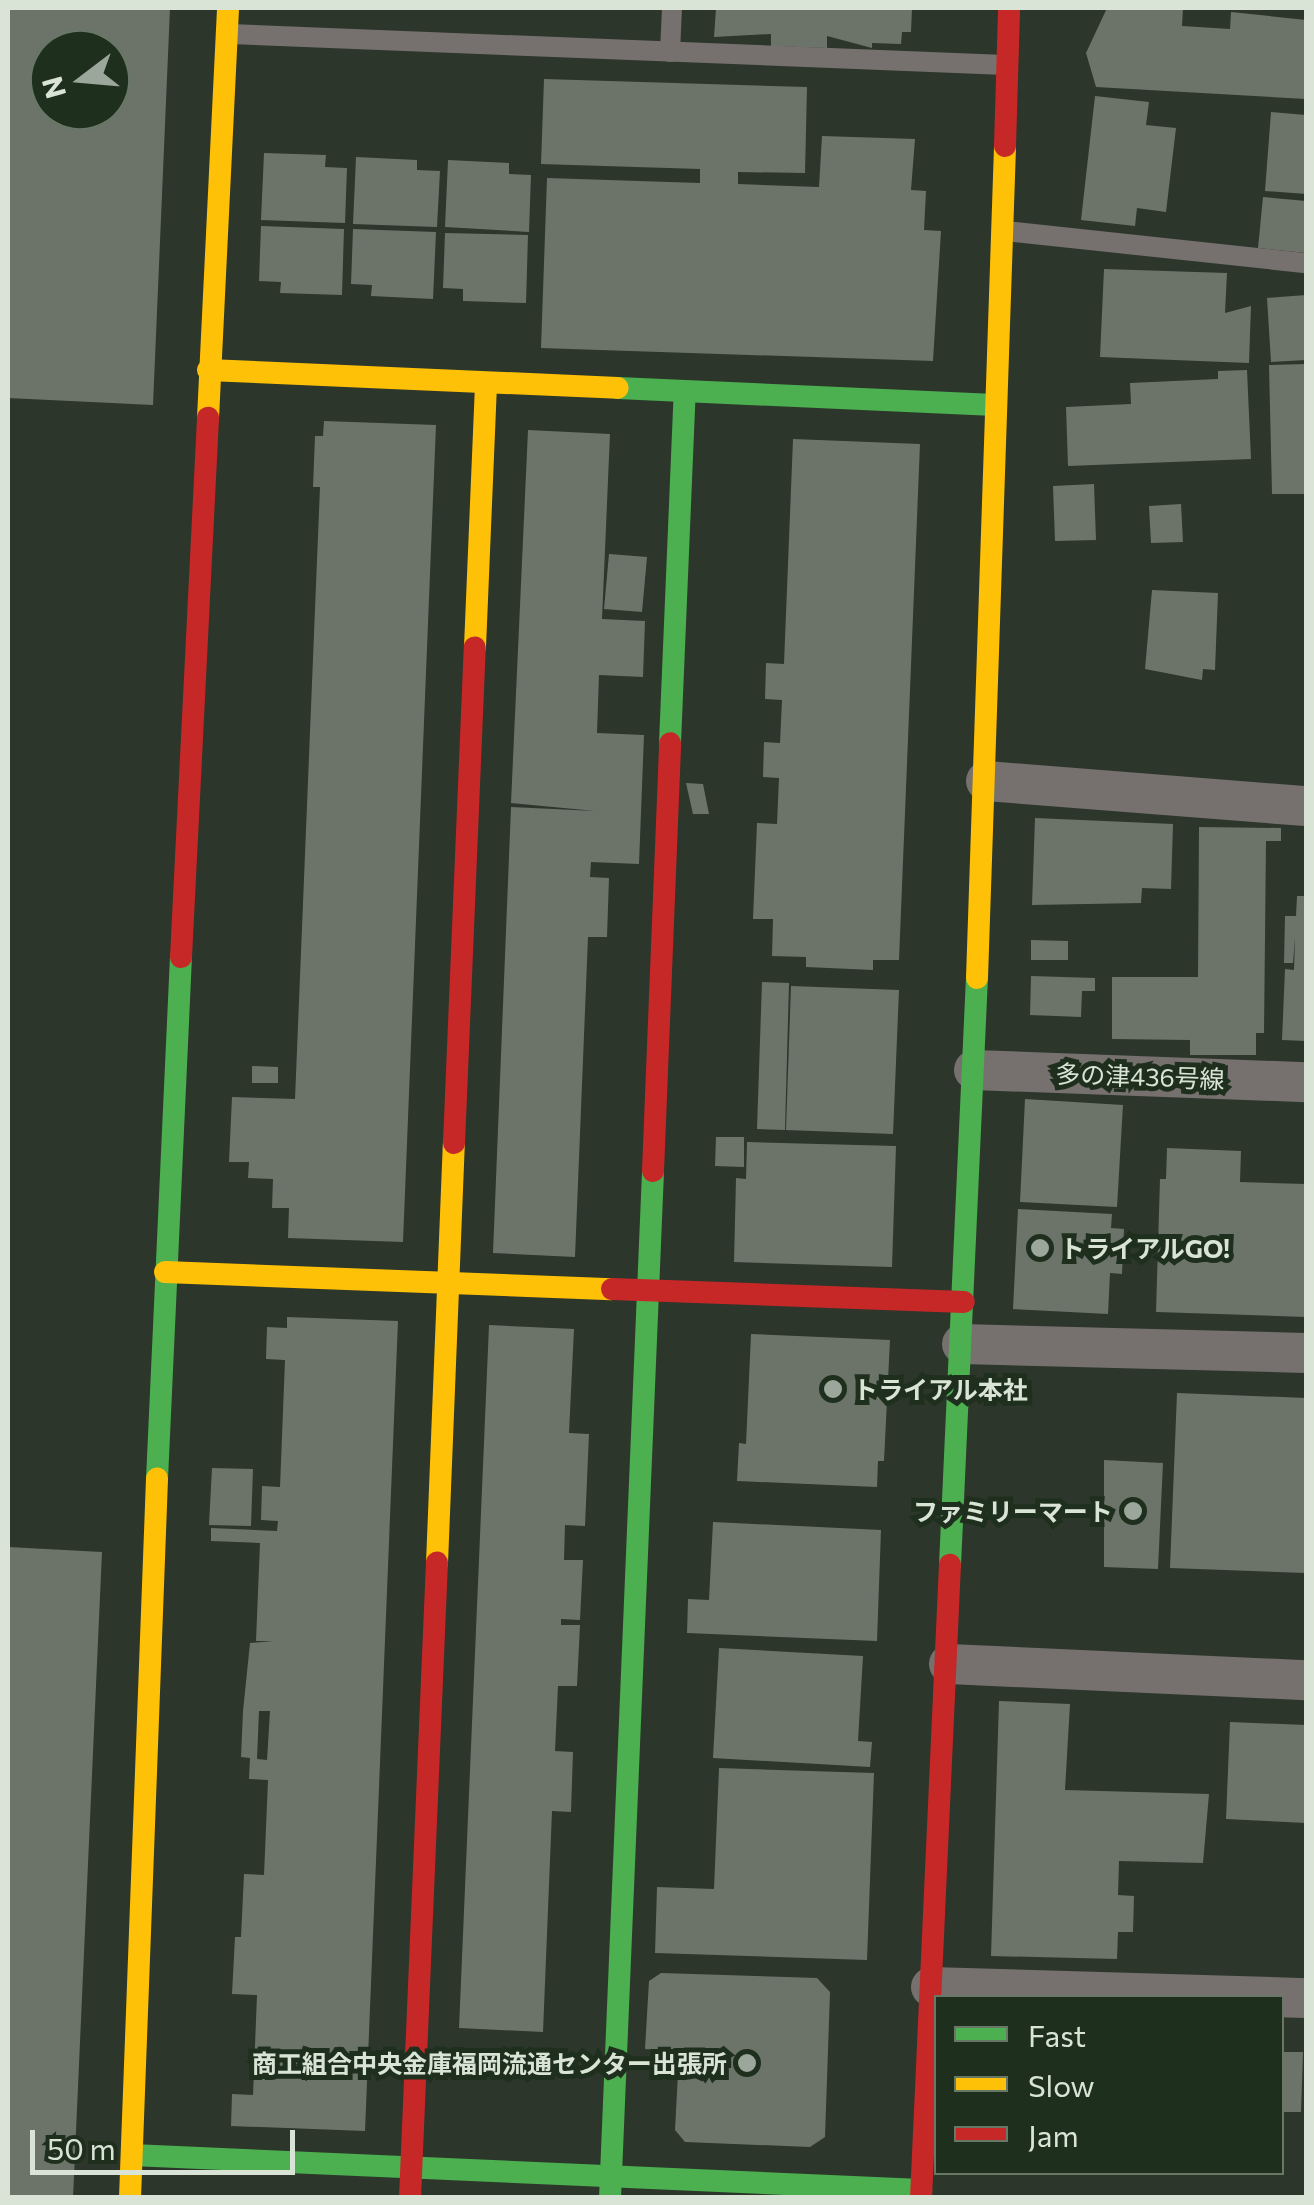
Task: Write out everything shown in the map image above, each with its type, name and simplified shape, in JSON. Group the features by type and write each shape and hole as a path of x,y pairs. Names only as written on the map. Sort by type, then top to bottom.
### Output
{"street":[{"path":"130,2198 165,1272 228,8"},
{"path":"132,2154 411,2166 610,2187 921,2194 949,1664 986,782 1009,8"},
{"path":"208,370 486,386 995,405"},
{"path":"410,2198 486,386"},
{"path":"610,2187 685,392"},
{"path":"986,782 1306,806"},
{"name":"多の津436号線","path":"974,1070 1306,1082"},
{"path":"165,1272 450,1286 964,1302"},
{"path":"962,1344 1306,1353"},
{"path":"949,1664 1306,1680"},
{"path":"931,1987 1204,1995"}],"lane":[{"path":"670,52 672,8"},
{"path":"226,34 1007,65"},
{"path":"1002,230 1306,263"}],"building":[{"path":"8,8 170,8 153,405 8,398"},
{"path":"716,8 912,8 911,32 902,32 901,44 872,43 872,48 827,36 827,48 771,46 771,34 714,37"},
{"path":"1107,8 1183,8 1182,26 1230,29 1231,12 1306,20 1306,99 1096,87 1086,53"},
{"path":"544,79 807,87 805,173 738,172 738,184 819,187 822,136 915,139 911,190 926,191 924,230 941,231 933,361 541,348 547,178 700,183 700,169 541,164"},
{"path":"1095,96 1149,102 1146,125 1176,128 1166,212 1137,208 1135,226 1081,220"},
{"path":"1271,112 1306,115 1306,194 1265,191"},
{"path":"264,153 326,155 325,167 347,168 345,223 261,220"},
{"path":"356,157 417,160 417,170 440,171 437,227 353,224"},
{"path":"448,160 509,163 509,174 531,175 529,232 445,227"},
{"path":"1263,197 1306,201 1306,253 1258,248"},
{"path":"261,226 344,229 342,295 280,293 281,282 259,281"},
{"path":"353,229 436,232 433,299 371,296 372,285 351,284"},
{"path":"445,233 528,235 526,303 463,301 463,289 443,288"},
{"path":"1104,269 1227,273 1225,313 1251,306 1249,363 1100,357"},
{"path":"1306,295 1306,360 1271,362 1267,298"},
{"path":"1306,364 1306,494 1272,494 1269,365"},
{"path":"1247,370 1251,459 1068,466 1066,407 1131,404 1130,383 1218,379 1218,371"},
{"path":"324,421 436,425 403,1242 288,1238 289,1208 272,1208 273,1179 248,1178 249,1162 229,1162 232,1097 295,1099 320,487 313,487 315,436 323,436"},
{"path":"528,430 610,434 602,619 645,621 643,677 599,675 597,733 644,735 639,864 591,862 590,877 609,878 607,937 588,937 575,1257 493,1253 511,807 595,811 511,803"},
{"path":"793,439 920,444 899,960 873,960 873,970 806,967 806,957 772,956 773,919 753,919 757,823 777,824 779,778 763,777 764,742 780,743 782,700 765,699 766,663 784,664"},
{"path":"1094,484 1096,540 1055,541 1053,486"},
{"path":"1181,504 1183,542 1151,543 1149,506"},
{"path":"609,554 647,557 642,612 604,609"},
{"path":"1152,590 1218,593 1215,670 1203,669 1202,680 1145,669"},
{"path":"686,783 703,784 709,814 693,814"},
{"path":"1035,818 1173,824 1171,889 1142,888 1141,903 1032,905"},
{"path":"1199,827 1281,828 1281,841 1266,841 1264,1033 1256,1033 1256,1055 1190,1055 1190,1040 1112,1039 1112,977 1198,977"},
{"path":"1297,896 1306,896 1306,1041 1282,1040 1285,969 1294,970 1295,937 1293,963 1284,963 1285,916 1296,916"},
{"path":"1031,940 1068,941 1068,960 1031,960"},
{"path":"1031,976 1095,978 1095,991 1082,991 1081,1017 1030,1015"},
{"path":"762,982 789,983 785,1130 757,1129"},
{"path":"791,986 899,990 893,1134 786,1130"},
{"path":"252,1066 278,1067 278,1083 252,1083"},
{"path":"1025,1099 1123,1105 1117,1207 1020,1202"},
{"path":"716,1137 744,1137 744,1167 715,1166"},
{"path":"747,1142 896,1146 892,1267 734,1262 736,1178 746,1179"},
{"path":"1167,1148 1241,1151 1240,1182 1306,1184 1306,1317 1156,1312 1160,1179 1166,1179"},
{"path":"1018,1209 1112,1214 1111,1228 1124,1229 1122,1274 1110,1273 1108,1314 1013,1309"},
{"path":"287,1317 398,1321 365,2131 231,2126 232,2094 253,2095 257,1995 232,1994 235,1937 241,1937 244,1874 264,1875 268,1780 249,1779 250,1758 241,1757 243,1711 250,1643 273,1641 256,1641 260,1543 211,1541 211,1528 277,1531 278,1521 261,1520 262,1486 280,1487 285,1360 266,1359 267,1327 287,1328","holes":["259,1711 270,1711 267,1760 257,1759"]},
{"path":"489,1325 574,1329 569,1433 589,1434 585,1526 565,1525 564,1560 583,1560 580,1620 561,1619 561,1625 580,1625 577,1686 558,1686 555,1751 573,1752 571,1812 552,1811 543,2032 459,2028"},
{"path":"751,1334 890,1340 884,1461 878,1461 877,1487 737,1481 739,1443 746,1444"},
{"path":"1177,1393 1306,1398 1306,1573 1170,1568"},
{"path":"1104,1460 1163,1463 1158,1569 1104,1567"},
{"path":"212,1468 253,1469 251,1526 209,1525"},
{"path":"713,1522 881,1530 877,1641 687,1633 688,1599 709,1600"},
{"path":"8,1547 102,1552 73,2198 8,2198"},
{"path":"719,1648 863,1656 858,1741 872,1742 870,1767 713,1758"},
{"path":"999,1701 1070,1704 1065,1790 1209,1794 1203,1863 1119,1861 1118,1895 1134,1896 1133,1932 1118,1932 1117,1959 991,1956"},
{"path":"1230,1722 1306,1725 1306,1823 1226,1819"},
{"path":"719,1768 874,1773 867,1960 655,1953 657,1887 714,1889"},
{"path":"661,1973 817,1978 830,1992 825,2137 810,2147 685,2142 675,2130 678,2073 665,2072 666,2050 645,2049 649,1981"},
{"path":"1284,2052 1303,2052 1301,2112 1284,2112"}],"traffic: fast":[{"path":"618,388 995,405"},
{"path":"670,743 685,392"},
{"path":"157,1479 181,957"},
{"path":"950,1565 977,978"},
{"path":"610,2198 653,1171"},
{"path":"132,2155 921,2190"}],"traffic: slow":[{"path":"208,418 228,8"},
{"path":"977,978 1005,146"},
{"path":"208,370 618,388"},
{"path":"475,647 486,386"},
{"path":"437,1563 454,1143"},
{"path":"165,1272 612,1289"},
{"path":"130,2198 157,1479"}],"traffic: jam":[{"path":"1005,146 1009,8"},
{"path":"181,957 208,418"},
{"path":"454,1143 475,647"},
{"path":"653,1171 670,743"},
{"path":"612,1289 964,1302"},
{"path":"410,2198 437,1563"},
{"path":"921,2198 950,1565"}],"place":[{"name":"トライアルGO!","path":"1040,1248"},
{"name":"トライアル本社","path":"833,1389"},
{"name":"ファミリーマート","path":"1133,1511"},
{"name":"商工組合中央金庫福岡流通センター出張所","path":"747,2063"}]}
